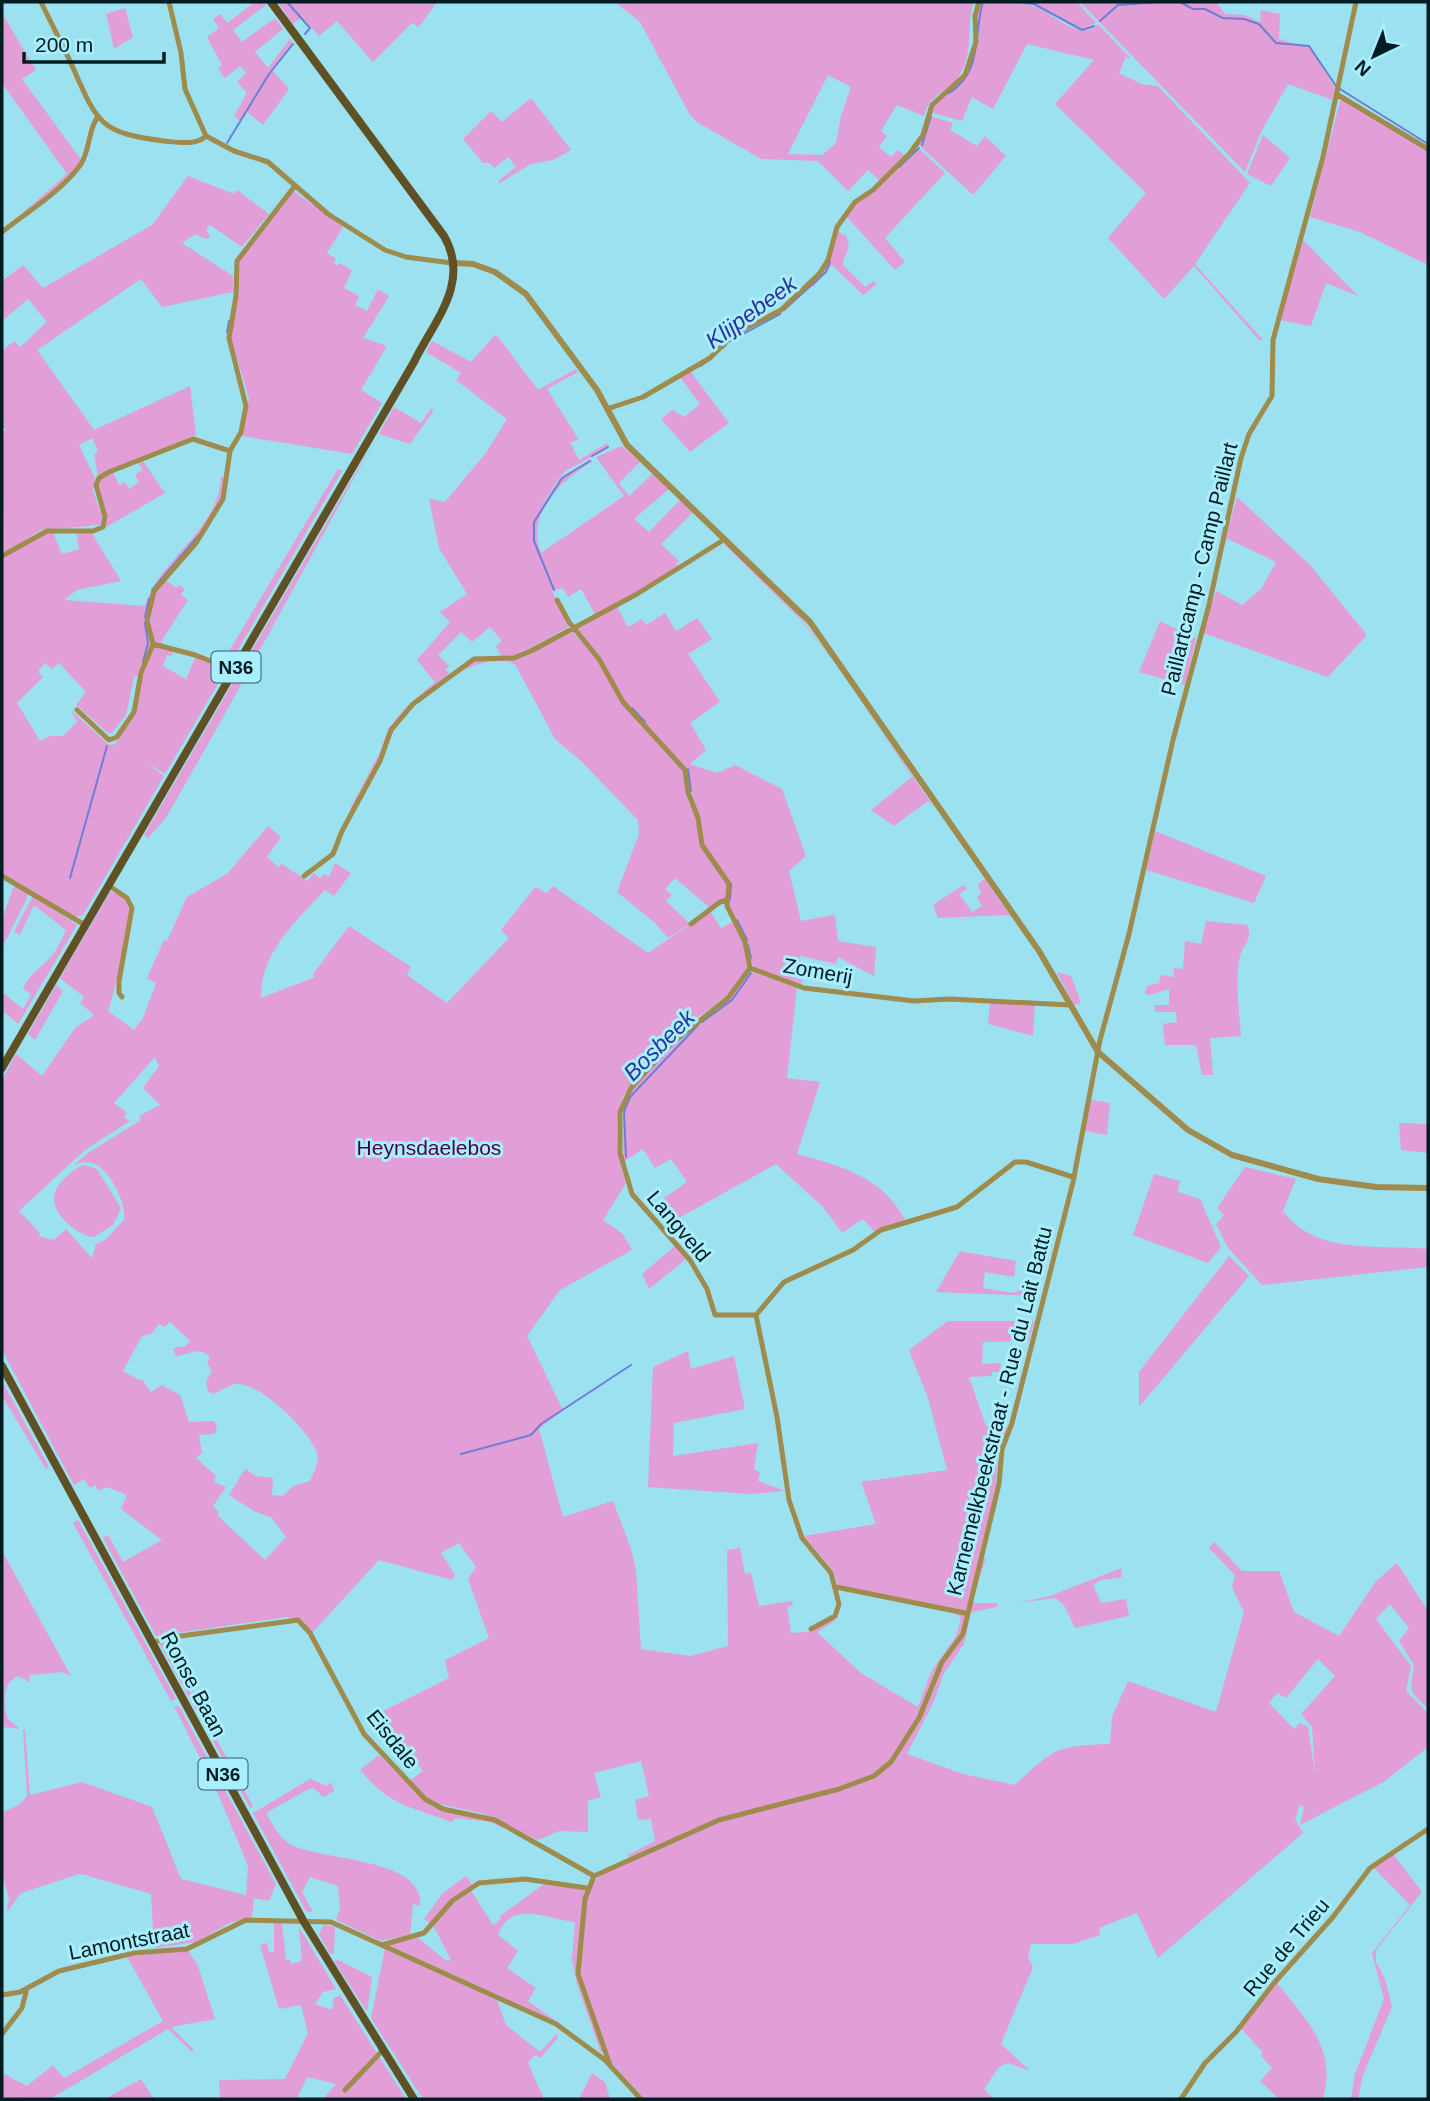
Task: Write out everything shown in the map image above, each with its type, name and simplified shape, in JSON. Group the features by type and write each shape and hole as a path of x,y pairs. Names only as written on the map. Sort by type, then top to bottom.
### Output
{"main road":[{"path":"271,2 441,231 455,263"},
{"name":"N36","path":"2,1068 449,300 454,285 455,263"},
{"name":"Ronse Baan","path":"2,1366 304,1922 414,2099"}],"street":[{"path":"41,2 86,101 97,118 115,131 132,136 187,142 206,136"},
{"path":"169,2 181,53 185,89 206,136 234,151 268,162 293,187 338,221 385,250 406,257 489,269 522,290 597,390 627,445 793,603 827,644 1039,951 1098,1052 1188,1130 1233,1155 1328,1181 1376,1187 1428,1188"},
{"path":"607,409 643,397 710,358 734,334 781,310 820,273 828,260 840,222 855,202 873,190 910,153 923,135 932,105 965,75 976,42 975,16 979,2"},
{"name":"Paillartcamp - Camp Paillart","path":"1098,1052 1129,934 1173,740 1209,605 1245,445 1272,396 1273,340 1310,210 1339,90 1356,2"},
{"path":"1339,90 1428,149"},
{"path":"2,232 50,195 77,168 85,156 97,118"},
{"path":"77,710 111,740 116,738 132,716 141,673 153,644 147,621 154,591 196,542 224,494 230,451 241,432 246,406 229,338 236,296 237,261 293,187"},
{"path":"2,556 47,531 93,531 103,527 106,518 96,485 99,478 109,472 193,439 230,451"},
{"path":"304,876 333,854 342,831 380,761 391,730 418,699 474,659 518,657 638,594 726,540"},
{"path":"557,600 573,628 599,659 623,702 685,770 702,845 729,884 729,910 747,946 750,968"},
{"path":"153,644 195,654 234,670"},
{"path":"2,876 85,925"},
{"path":"108,885 127,898 132,908 119,981 118,993 122,997"},
{"path":"691,924 727,900"},
{"name":"Zomerij","path":"750,968 801,988 914,1001 949,999 1071,1005"},
{"name":"Langveld","path":"750,968 728,998 671,1044 631,1088 622,1105 619,1132 622,1164 632,1194 690,1261 708,1289 715,1315 756,1314"},
{"name":"Karnemelkbeekstraat - Rue du Lait Battu","path":"594,1876 719,1819 811,1798 881,1771 897,1753 919,1718 940,1666 963,1634 965,1613 994,1505 1002,1449 1012,1423 1073,1177 1098,1052"},
{"path":"811,1629 835,1616 839,1604 830,1570 802,1538 793,1513 756,1314 784,1282 853,1250 885,1228 928,1219 957,1208 1015,1162 1026,1162 1073,1177"},
{"path":"836,1587 965,1613"},
{"name":"Eisdale","path":"152,1643 282,1620 303,1623 364,1734 425,1799 443,1809 495,1820 594,1876"},
{"name":"Rue de Trieu","path":"1181,2099 1205,2063 1236,2032 1333,1917 1370,1868 1428,1829"},
{"path":"594,1876 587,1888 578,1974 610,2065 641,2099"},
{"path":"381,1945 425,1933 452,1901 479,1883 525,1879 587,1888"},
{"name":"Lamontstraat","path":"2,1995 27,1988 59,1971 134,1953 187,1949 246,1920 331,1922 556,2024 610,2065"},
{"path":"2,2034 22,2008 27,1988"},
{"path":"345,2091 383,2050"}],"green space":[{"path":"255,2 263,2 266,5 233,30 242,42 275,18 283,29 255,52 268,68 290,39 293,44 272,70 289,89 263,125 247,112 240,121 234,116 247,93 237,82 246,73 240,66 225,78 218,69 222,65 207,37 219,28 213,19 220,14 227,23"},
{"path":"275,2 292,23 278,2 437,2 419,27 412,23 373,62 337,21 319,36 302,17 291,25"},
{"path":"615,2 974,2 967,58 959,76 934,98 924,116 897,105 881,131 887,136 879,147 891,157 898,150 904,155 880,181 868,170 848,191 818,161 761,159 697,122 690,115 640,22","holes":["828,75 851,87 841,116 836,143 822,155 788,154"]},
{"path":"981,2 1030,5 1082,30 1098,24 1131,59 1126,57 1119,73 1141,84 1158,86 1250,183 1195,264 1262,339 1260,341 1194,266 1164,299 1108,238 1146,193 1055,104 1094,60 1027,44 993,109 972,97 962,121 930,112 934,104 965,78 979,39 976,17"},
{"path":"1024,2 1077,2 1096,23 1082,29 1039,6"},
{"path":"1080,2 1217,3 1225,14 1245,15 1260,22 1261,10 1280,14 1279,39 1310,48 1335,88 1332,100 1288,84 1261,132 1245,172"},
{"path":"125,8 133,37 114,49 106,14"},
{"path":"2,13 36,70 22,79 82,161 51,193 2,231 67,174 2,83"},
{"path":"531,98 571,150 553,160 531,164 500,183 498,181 516,167 508,157 494,168 490,163 483,163 463,139 491,111 502,122"},
{"path":"1341,98 1428,151 1428,265 1360,232 1310,217"},
{"path":"929,116 953,123 950,130 977,146 985,136 1006,156 973,195 919,145"},
{"path":"1263,135 1290,158 1271,186 1247,174"},
{"path":"917,147 945,173 885,238 905,262 895,270 846,216 856,202 872,192"},
{"path":"188,176 234,194 237,190 269,214 242,247 210,225 206,229 210,236 206,239 195,234 182,243 233,276 233,292 162,307 141,279 37,350 94,430 190,386 196,435 98,476 94,455 98,451 92,438 79,445 95,478 93,491 103,519 100,525 41,530 4,553 2,434 6,429 2,427 2,347 4,349 14,341 20,347 47,322 28,299 2,321 2,281 23,265 43,288 152,225"},
{"path":"292,190 343,227 327,253 336,259 334,263 337,266 340,263 352,270 344,288 359,296 355,305 367,311 378,289 389,296 363,338 387,346 361,390 382,403 352,454 242,436 249,398 231,339 237,264"},
{"path":"837,231 846,236 849,246 842,264 865,287 874,281 877,284 863,295 832,265 813,287 811,285 827,266"},
{"path":"1303,240 1358,296 1326,283 1311,326 1280,320"},
{"path":"496,334 538,390 576,369 578,372 547,389 579,440 570,442 579,460 607,443 609,448 565,471 532,516 562,477 591,459 592,462 558,488 542,512 537,539 541,553 624,496 596,457 622,446 640,462 619,483 629,496 652,474 669,489 634,519 649,532 680,500 693,512 661,544 679,561 676,564 680,568 596,616 581,589 568,597 563,588 552,591 570,626 515,657 502,657 496,646 502,641 490,627 472,642 461,632 438,655 449,666 445,670 449,673 401,715 352,811 350,809 380,752 388,729 406,707 435,682 417,660 450,622 440,612 467,594 439,548 429,499 445,502 485,454 507,419 456,380 461,373 426,352 432,341 471,362"},
{"path":"690,371 729,423 690,452 661,419 672,410 684,417 700,404 680,377"},
{"path":"394,407 421,423 431,408 434,410 410,444 379,434"},
{"path":"376,438 167,816 148,838 144,835"},
{"path":"142,460 165,493 103,529 108,520 96,486 101,478 113,472 119,485 125,482 129,489 139,482 135,474 143,470 137,462"},
{"path":"338,469 342,471 229,665 222,663"},
{"path":"221,477 225,477 224,496 213,520 198,543 221,499 203,529 162,577 176,588 179,585 185,589 181,595 188,600 161,642 173,650 172,656 167,655 163,666 186,679 196,656 226,670 165,774 145,762 164,776 83,915 76,917 2,873 2,557 52,530 62,554 79,549 76,530 91,532 121,581 77,590 64,600 145,606 163,573 200,529 217,496","holes":["145,654 149,654 131,721 114,745 108,744 71,710 77,722 63,736 50,736 40,741 17,703 43,677 38,672 45,663 52,669 59,663 86,692 76,705 108,733 112,733 126,715 134,677 138,676"]},
{"path":"1237,497 1309,564 1367,635 1328,677 1203,633 1216,591 1242,605 1261,589 1276,562 1226,538"},
{"path":"726,544 793,608 836,665 799,618 725,545 669,577"},
{"path":"617,607 628,627 642,619 646,625 665,613 676,631 697,618 712,639 688,654 720,702 690,723 706,750 690,764 717,773 735,765 782,789 806,856 789,871 801,921 835,915 838,941 876,947 874,976 838,957 836,964 800,956 802,987 754,968 729,908 731,885 706,851 688,774 623,701 578,629"},
{"path":"1160,621 1196,639 1185,685 1139,672"},
{"path":"571,630 597,658 620,701 682,767 688,797 697,819 701,846 729,888 725,899 710,908 675,878 665,889 672,895 666,901 690,924 668,938 655,923 617,892 639,834 638,820 581,761 555,739 515,664 498,661 461,671 425,696 409,711 389,741 401,718 413,705 455,670 480,659 521,658"},
{"path":"850,686 934,807 928,801 894,826 871,810 912,777"},
{"name":"Heynsdaelebos","path":"268,826 281,837 267,857 278,867 282,864 307,881 314,873 320,878 324,874 329,877 335,863 351,873 334,896 325,890 282,939 266,966 261,998 315,977 313,974 349,926 411,967 407,975 447,1003 509,938 501,930 535,887 547,893 553,886 648,953 710,911 721,928 734,921 742,938 747,966 739,982 655,1056 626,1092 621,1103 617,1122 618,1143 626,1183 603,1220 623,1234 632,1250 560,1290 527,1336 563,1410 539,1429 563,1517 613,1501 636,1569 641,1649 690,1656 728,1646 727,1550 740,1548 745,1574 751,1573 759,1606 792,1601 793,1605 787,1607 791,1633 809,1632 834,1619 835,1621 817,1632 861,1673 918,1707 931,1672 956,1636 961,1618 954,1613 838,1586 834,1572 804,1536 876,1524 861,1482 947,1470 928,1398 909,1350 948,1321 1034,1321 1029,1341 983,1342 982,1364 1001,1363 1000,1372 992,1372 992,1376 969,1377 986,1426 1007,1427 998,1455 995,1496 978,1559 986,1559 971,1603 997,1603 997,1607 971,1612 964,1644 944,1673 934,1701 907,1754 963,1774 1015,1785 1057,1751 1078,1746 1110,1744 1112,1717 1128,1681 1216,1712 1244,1612 1232,1587 1235,1575 1209,1548 1214,1542 1242,1571 1279,1571 1294,1612 1339,1636 1376,1581 1397,1563 1428,1611 1428,1708 1413,1693 1411,1685 1414,1665 1399,1641 1409,1628 1390,1604 1376,1619 1411,1666 1406,1691 1428,1713 1428,1747 1385,1781 1300,1825 1304,1807 1300,1805 1295,1819 1303,1833 1158,1958 1137,1913 1099,1928 1100,1935 1073,1944 1031,1944 1028,1958 1033,1967 1001,2044 1030,2071 1008,2063 999,2067 984,2089 994,2099 645,2099 600,2050 577,1984 572,1959 575,1922 520,1914 511,1917 498,1935 518,1951 507,1968 536,1988 528,2001 559,2023 388,1945 418,1938 447,1961 451,1960 433,1925 424,1919 442,1894 466,1876 474,1887 470,1889 493,1925 501,1919 500,1916 547,1882 588,1890 598,1877 629,1862 628,1855 655,1841 651,1819 638,1820 635,1800 649,1796 641,1761 594,1773 601,1797 588,1801 588,1832 559,1831 538,1840 484,1814 431,1802 409,1781 423,1771 377,1714 449,1678 445,1660 489,1638 468,1579 476,1567 459,1543 441,1553 455,1575 452,1580 379,1560 312,1633 301,1620 287,1617 156,1636 103,1538 108,1535 123,1562 162,1540 121,1509 127,1495 107,1487 99,1491 95,1485 90,1488 84,1479 74,1485 2,1350 2,1080 16,1054 42,1076 75,1028 94,1015 80,1003 84,997 60,978 110,892 125,898 129,910 122,956 108,1011 134,1030 143,1018 156,983 147,978 187,897 227,874","holes":["155,1057 159,1066 143,1088 160,1105 139,1116 141,1120 88,1153 74,1165 90,1162 105,1171 120,1196 124,1220 105,1240 96,1244 92,1258 66,1229 54,1240 38,1236 40,1233 19,1211 85,1150 130,1121 124,1118 127,1113 114,1103","170,1322 190,1341 186,1346 173,1348 176,1356 198,1351 210,1357 207,1363 212,1371 206,1382 208,1392 214,1394 236,1384 249,1386 260,1392 297,1424 318,1456 310,1481 293,1486 283,1496 272,1495 273,1478 256,1476 245,1469 229,1495 254,1511 272,1518 286,1537 265,1560 217,1515 219,1512 213,1506 226,1487 214,1482 216,1476 196,1458 202,1453 199,1435 215,1434 217,1426 214,1421 189,1422 180,1395 162,1385 151,1392 142,1379 123,1371 142,1336 151,1334 159,1324 164,1327","1318,1659 1335,1676 1301,1714 1312,1727 1315,1774 1308,1727 1300,1723 1294,1729 1269,1703 1277,1693 1286,1698"]},
{"path":"1155,831 1266,876 1254,903 1146,870"},
{"path":"985,879 1012,918 1008,915 938,918 933,905 963,885 967,889 959,894 972,912 982,906 977,897 981,894 978,884"},
{"path":"17,886 29,894 2,948 2,919 13,888"},
{"path":"33,896 77,925 18,1024 2,1010 2,992 23,1009 31,994 23,988 55,952 66,930 34,905 20,935 14,932"},
{"path":"1206,921 1247,925 1249,930 1240,956 1238,976 1241,1036 1210,1038 1213,1075 1202,1075 1196,1045 1165,1045 1163,1024 1177,1022 1176,1012 1155,1012 1154,1005 1169,1005 1169,989 1149,995 1145,993 1147,986 1159,983 1161,975 1174,977 1174,968 1183,969 1185,941 1201,944"},
{"path":"751,971 797,988 787,1078 820,1082 797,1154 845,1169 873,1183 896,1205 905,1220 875,1232 863,1219 842,1233 823,1207 776,1164 677,1219 664,1198 687,1182 671,1159 655,1168 643,1149 623,1162 623,1110 631,1088 672,1047 729,1000"},
{"path":"1057,972 1071,976 1081,1003 1074,1005"},
{"path":"56,985 63,991 35,1040 28,1034"},
{"path":"990,1002 1035,1004 1033,1036 988,1024"},
{"path":"1091,1100 1110,1103 1107,1135 1085,1131"},
{"path":"1399,1123 1428,1124 1428,1153 1401,1150"},
{"path":"84,1165 97,1169 121,1208 113,1225 94,1237 74,1229 62,1217 54,1197 61,1182"},
{"path":"1245,1167 1296,1179 1283,1211 1297,1225 1313,1235 1350,1245 1428,1249 1428,1267 1262,1285 1228,1248 1216,1224 1224,1215 1217,1208"},
{"path":"1154,1174 1180,1181 1178,1192 1200,1199 1221,1247 1208,1263 1133,1235"},
{"path":"676,1245 686,1259 649,1289 642,1274"},
{"path":"960,1251 1016,1261 1014,1277 985,1272 983,1288 1012,1293 1025,1289 1037,1296 936,1292"},
{"path":"1229,1256 1249,1276 1139,1407 1139,1372"},
{"path":"688,1351 691,1369 734,1356 745,1409 674,1423 673,1456 758,1443 754,1469 760,1472 758,1481 785,1491 750,1494 648,1487 653,1367"},
{"path":"2,1381 49,1467 46,1469 2,1396"},
{"path":"78,1520 176,1699 171,1701 73,1523"},
{"path":"2,1551 71,1676 62,1672 29,1675 30,1682 18,1676 13,1679 6,1689 6,1712 7,1718 20,1729 2,1727"},
{"path":"1121,1568 1122,1577 1101,1580 1093,1585 1101,1603 1126,1599 1129,1616 1075,1628 1064,1605 1055,1598 1018,1603 1050,1596"},
{"path":"162,1640 253,1806 250,1808 159,1643"},
{"path":"174,1706 179,1706 276,1884 269,1901 254,1898 252,1917 230,1923 196,1942 154,1948 151,1894 85,1875 79,1874 21,1893 7,1912 9,1898 2,1875 2,1813 20,1804 27,1796 23,1729 30,1795 82,1782 152,1807 181,1879 246,1895 248,1866 219,1796"},
{"path":"379,1755 432,1807 484,1817 503,1825 502,1828 491,1822 456,1818 451,1822 392,1799 360,1770"},
{"path":"310,1779 327,1786 331,1782 334,1791 324,1797 313,1788 266,1813 281,1837 303,1849 368,1863 389,1869 406,1878 417,1890 420,1906 413,1904 410,1935 381,1941 336,1920 340,1909 338,1886 310,1877 302,1892 313,1912 306,1911 253,1813"},
{"path":"1393,1854 1422,1892 1376,1950 1376,1962 1385,1979 1392,2007 1363,2075 1358,2099 1351,2099 1355,2074 1384,1999 1372,1953 1410,1905 1373,1867"},
{"path":"274,1922 282,1924 286,1960 290,1960 291,1964 302,1961 299,1927 336,1989 323,1992 315,2004 332,2010 334,1998 340,1995 406,2099 323,2099 336,2084 307,2077 297,2099 220,2099 219,2080 285,2079 308,2033 301,2005 279,2009 260,1945 267,1943 269,1952 274,1952"},
{"path":"324,1925 335,1927 334,1954 330,1954 319,1934"},
{"path":"385,1949 497,2000 506,2025 540,2052 557,2034 557,2039 540,2058 534,2055 528,2063 544,2099 423,2099 371,2018"},
{"path":"188,1950 198,1966 215,2019 171,2027 194,2050 191,2051 168,2029 50,2099 2,2097 2,2073 27,2086 53,2065 64,2078 163,2021 127,1957"},
{"path":"338,1960 372,1977 367,2012 334,1961"},
{"path":"1277,1983 1308,2023 1323,2050 1326,2081 1323,2099 1279,2099 1260,2081 1272,2068 1241,2028"},
{"path":"592,2073 605,2082 610,2099 579,2099"},
{"path":"141,2079 154,2099 105,2099"}],"waterway":[{"path":"287,2 310,28 305,34"},
{"name":"Klijpebeek","path":"949,93 960,84 972,64 983,2"},
{"path":"1015,2 1034,4 1082,30 1094,26"},
{"path":"1100,21 1118,5 1160,2"},
{"path":"1180,2 1193,9 1205,9 1223,18 1244,19 1259,24 1276,43 1309,46 1336,86"},
{"path":"227,143 269,74 293,44"},
{"path":"1340,89 1428,144"},
{"name":"Klijpebeek","path":"922,145 931,116"},
{"name":"Klijpebeek","path":"899,167 919,148"},
{"name":"Klijpebeek","path":"784,310 826,272 830,262"},
{"name":"Klijpebeek","path":"730,341 780,314"},
{"path":"227,332 229,321"},
{"name":"Klijpebeek","path":"701,366 726,345"},
{"name":"Klijpebeek","path":"592,456 608,447"},
{"name":"Klijpebeek","path":"554,590 534,541 534,522 562,478 590,461"},
{"path":"152,590 198,536"},
{"path":"145,617 149,599"},
{"path":"143,662 148,643 145,623"},
{"name":"Klijpebeek","path":"632,708 645,722"},
{"path":"70,878 107,746"},
{"name":"Klijpebeek","path":"688,769 691,791"},
{"name":"Klijpebeek","path":"730,899 731,884"},
{"name":"Klijpebeek","path":"737,920 747,940"},
{"name":"Klijpebeek","path":"748,945 751,958"},
{"name":"Bosbeek","path":"702,1022 732,1000 751,973"},
{"name":"Bosbeek","path":"626,1157 624,1112 630,1097 698,1025"},
{"name":"Bosbeek","path":"461,1454 531,1435 541,1424 631,1365"}]}
